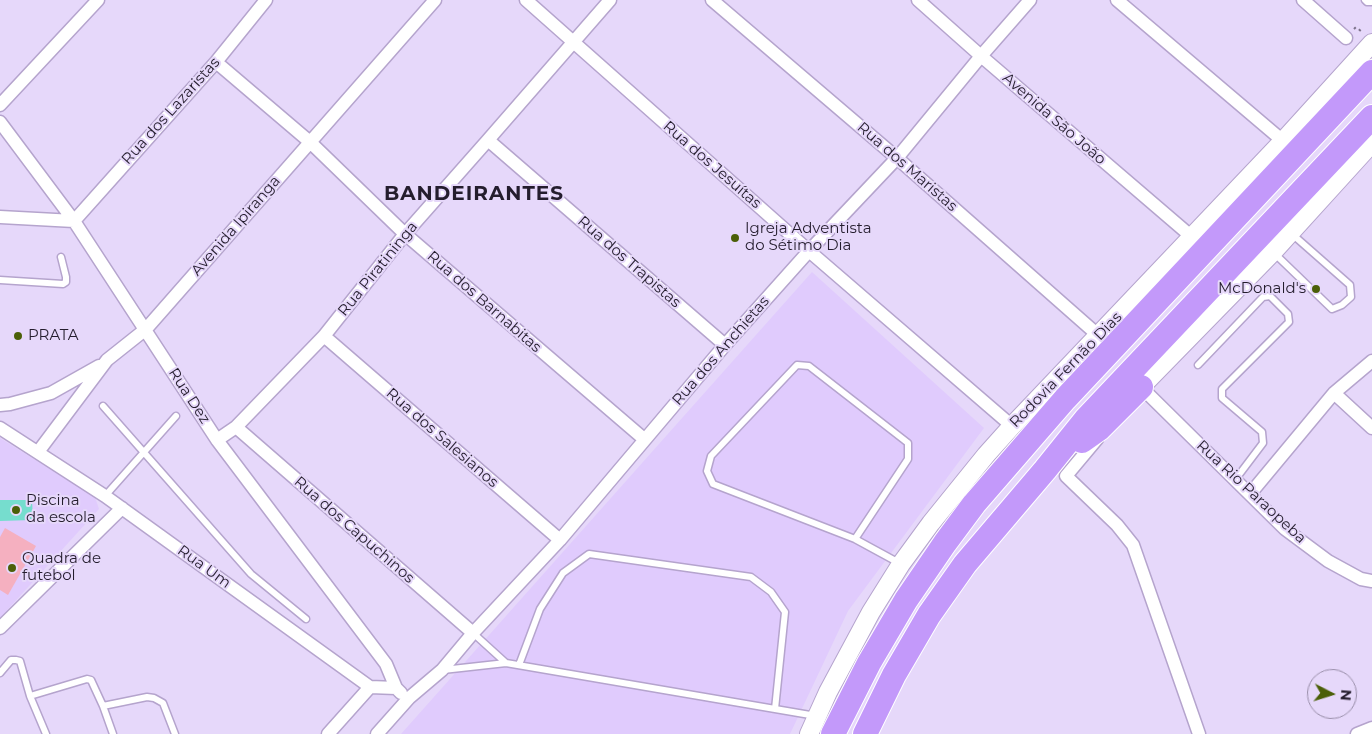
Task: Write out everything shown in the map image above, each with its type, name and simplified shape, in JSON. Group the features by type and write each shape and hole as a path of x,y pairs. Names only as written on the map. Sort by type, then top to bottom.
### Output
{"highway":[{"name":"Rodovia Fernão Dias","path":"833,734 869,662 906,600 974,504 1065,399 1372,72"},
{"path":"1055,473 1086,419 1372,117"},
{"path":"865,734 894,675 929,616 965,564 1141,387"}],"street":[{"path":"0,105 98,0"},
{"name":"Rua dos Lazaristas","path":"74,221 216,62 266,0"},
{"name":"Avenida Ipiranga","path":"38,452 107,360 146,329 435,0"},
{"name":"Rua dos Jesuítas","path":"526,0 810,251 1012,426"},
{"name":"Rua Piratininga","path":"217,440 236,427 324,336 405,234 610,0"},
{"name":"Rua dos Maristas","path":"712,0 897,158 1099,336"},
{"name":"Avenida São João","path":"918,0 1192,237"},
{"name":"Rua dos Anchietas","path":"377,734 408,698 442,670 473,633 560,540 725,345 897,158 1030,0"},
{"path":"1117,0 1283,141"},
{"path":"1303,0 1346,38"},
{"name":"Rodovia Fernão Dias","path":"809,734 871,612 901,564 931,523 1012,426 1283,141 1369,40"},
{"name":"Rua dos Barnabitas","path":"216,62 310,142 405,234 644,439"},
{"name":"Rua Dez","path":"1,128 74,221 217,440 386,664 396,688"},
{"name":"Rua dos Trapistas","path":"488,140 725,345"},
{"path":"1141,387 1291,233 1372,143"},
{"path":"0,217 74,221"},
{"name":"Rua dos Salesianos","path":"324,336 560,540"},
{"path":"0,405 51,393 107,360"},
{"path":"1250,494 1334,394 1372,361"},
{"name":"Rua Rio Paraopeba","path":"1141,387 1285,529 1328,561 1361,579 1372,582"},
{"path":"1334,394 1372,428"},
{"name":"Rua dos Capuchinos","path":"236,427 473,633"},
{"name":"Rua Um","path":"0,428 106,496 370,687"},
{"path":"1055,473 1117,525 1133,546 1199,734"},
{"path":"0,628 122,508"},
{"path":"328,734 370,687 396,688 408,698"},
{"path":"1357,734 1372,728"}],"lane":[{"path":"1364,0 1372,2"},
{"path":"1273,252 1332,309 1342,305 1351,297 1350,285 1291,233"},
{"path":"0,280 63,284 66,282 66,277 61,257"},
{"path":"1198,365 1263,297 1270,296 1288,314 1289,322 1222,388 1222,398 1262,432 1264,443 1235,480"},
{"path":"856,539 908,459 908,443 809,366 797,365 711,456 707,471 713,484 856,539 901,564"},
{"path":"103,406 251,574 306,618"},
{"path":"106,496 176,416"},
{"path":"519,665 540,609 563,573 589,554 751,577 771,592 785,612 775,709"},
{"path":"473,633 506,663"},
{"path":"0,673 11,660 20,661 30,696 46,734"},
{"path":"442,670 506,663 817,716"},
{"path":"30,696 87,679 91,680 113,734"},
{"path":"103,706 147,697 154,698 163,703 175,734"}],"path":[{"path":"1346,38 1356,27 1369,40"}],"shaded area":[{"path":"812,272 984,428 848,611 790,734 401,734"},
{"path":"0,438 95,497 99,509 0,618"},
{"name":"Piscina da escola","path":"0,500 32,500 33,520 0,521"},
{"name":"Quadra de futebol","path":"5,528 36,546 8,595 0,590 0,537"}],"place":[{"name":"Igreja Adventista do Sétimo Dia","path":"735,238"},
{"name":"McDonald's","path":"1316,289"},
{"name":"PRATA","path":"18,336"},
{"name":"Piscina da escola","path":"16,510"},
{"name":"Quadra de futebol","path":"12,568"}],"district":[{"name":"BANDEIRANTES","path":"474,194"}]}
